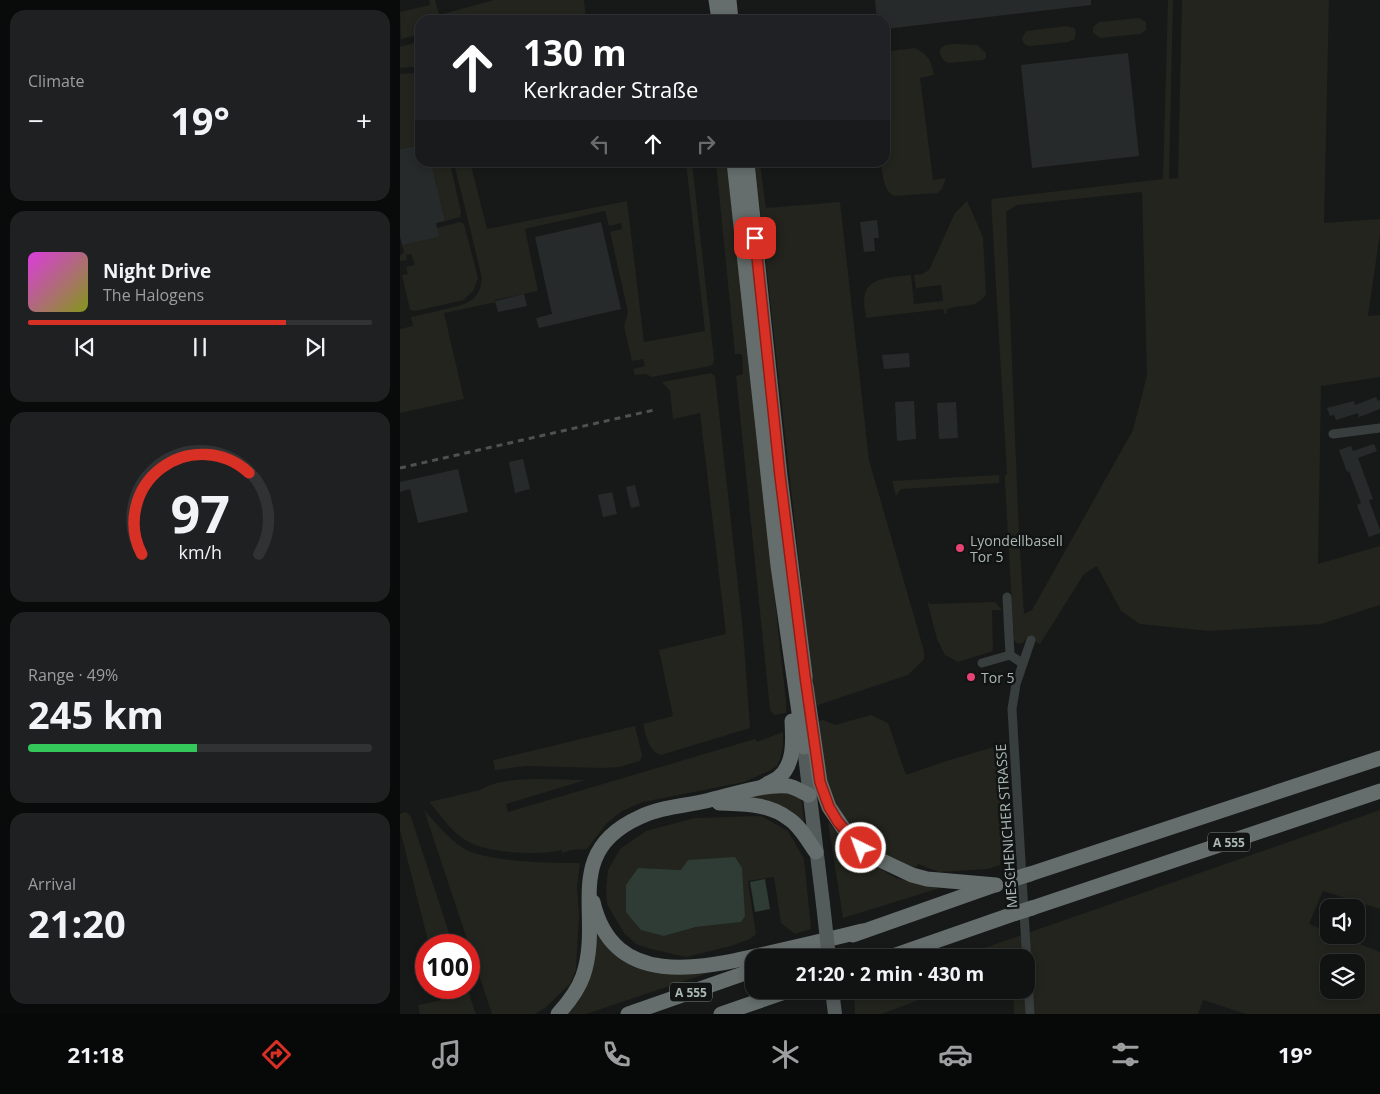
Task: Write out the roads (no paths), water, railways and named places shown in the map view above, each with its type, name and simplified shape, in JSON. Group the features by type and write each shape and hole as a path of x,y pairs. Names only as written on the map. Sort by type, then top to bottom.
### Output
{"highway":[{"path":"716,0 718,15"},
{"path":"729,0 730,15"},
{"path":"735,167 778,566 793,741 789,763 779,778 760,788"},
{"path":"748,167 780,476 820,782 829,807 848,835 861,848 876,858 912,875 927,879 996,885"},
{"path":"778,566 804,747"},
{"path":"804,747 805,676"},
{"name":"A 555","path":"813,949 996,885 1380,758"},
{"path":"558,1014 571,999 583,976 588,950 589,885 594,860 604,843 621,827 640,816 656,811 700,803 760,788 789,786 809,795"},
{"name":"A 555","path":"913,949 1380,791"},
{"path":"700,803 752,804 774,810 791,820 816,852"},
{"path":"589,885 596,916 609,938 624,953 649,964 681,969 721,964 862,931"},
{"name":"A 555","path":"628,1014 745,973"},
{"name":"A 555","path":"721,1014 765,999"}],"main road":[{"path":"804,747 828,949"},
{"path":"833,999 835,1014"}],"street":[{"path":"1333,434 1380,428"},
{"path":"1007,597 1010,655"},
{"name":"MESCHENICHER STRASSE","path":"1030,1014 1012,710 1016,684 1031,640"},
{"path":"982,663 1010,655 1022,663"}],"railway":[{"path":"400,468 654,410"}],"place":[{"name":"Lyondellbasell Tor 5","path":"960,548"},
{"name":"Tor 5","path":"971,677"}]}
